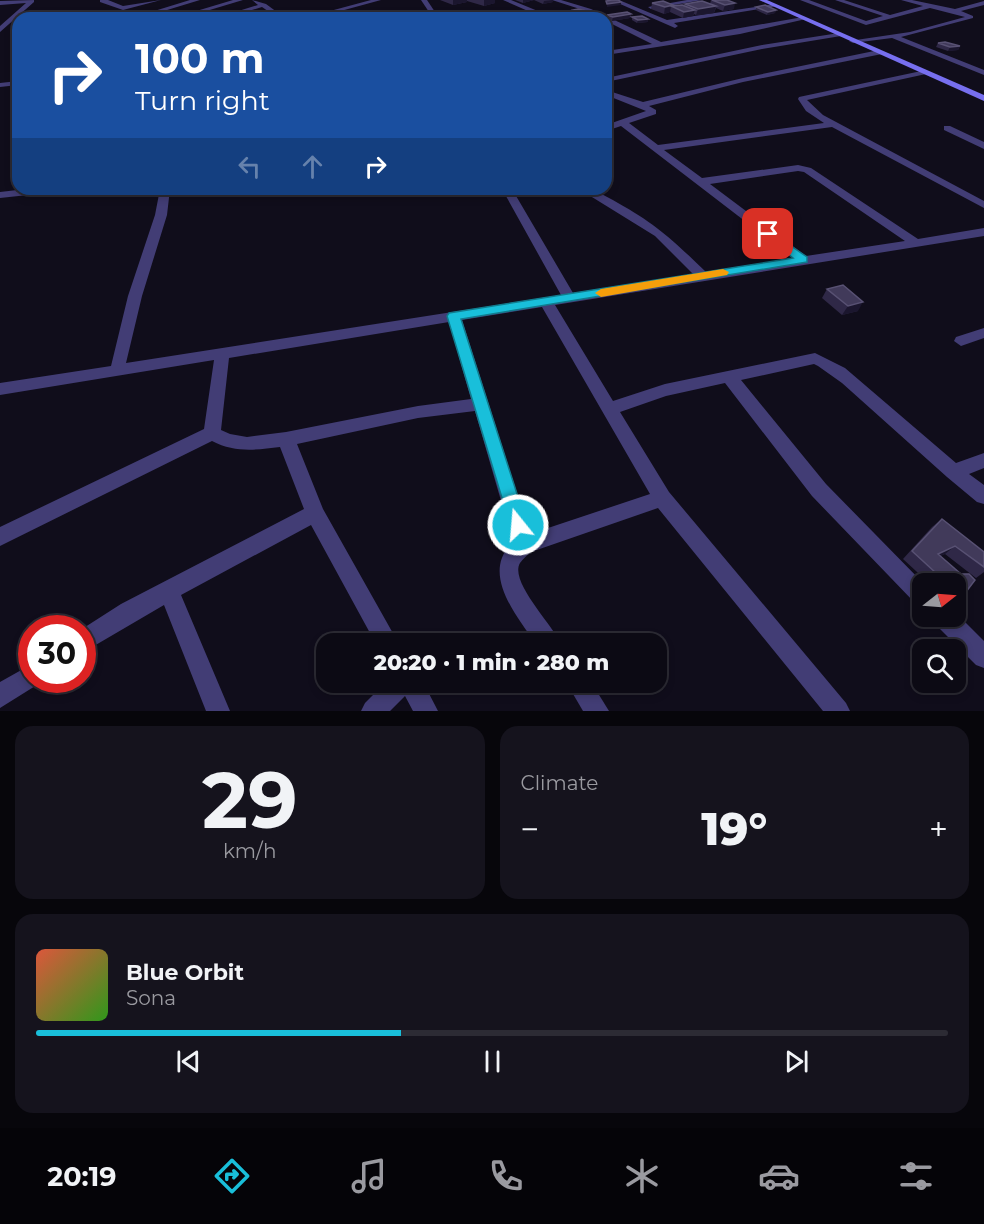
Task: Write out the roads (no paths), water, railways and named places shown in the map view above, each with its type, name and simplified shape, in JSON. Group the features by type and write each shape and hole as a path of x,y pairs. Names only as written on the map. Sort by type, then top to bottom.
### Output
{"street":[{"path":"0,3 42,0"},
{"path":"105,0 102,2 123,8 158,0"},
{"path":"154,12 197,0"},
{"path":"197,12 240,0"},
{"path":"330,12 375,0"},
{"path":"424,0 433,12"},
{"path":"506,0 535,12"},
{"path":"555,0 592,12 699,0"},
{"path":"614,0 678,27"},
{"path":"762,0 984,98"},
{"path":"803,0 866,23 893,37 984,73"},
{"path":"838,0 891,17"},
{"path":"854,41 893,37 975,17 932,3 904,0"},
{"path":"20,12 32,1"},
{"path":"235,12 262,2 274,12"},
{"path":"866,23 932,3"},
{"path":"955,11 984,3"},
{"path":"667,22 775,6"},
{"path":"0,30 12,19"},
{"path":"612,51 661,45 803,19"},
{"path":"612,22 661,45"},
{"path":"689,32 700,38"},
{"path":"612,79 762,47 839,35"},
{"path":"642,105 743,80 879,52"},
{"path":"942,57 958,53"},
{"path":"923,72 802,99 809,109 833,123 984,205"},
{"path":"612,95 642,105 653,113 612,127"},
{"path":"656,148 833,123"},
{"path":"624,124 803,260"},
{"path":"947,128 984,146"},
{"path":"700,182 786,170 807,170 915,242"},
{"path":"117,371 135,296 161,215 164,195"},
{"path":"510,195 569,298"},
{"path":"595,195 649,226 702,276"},
{"path":"0,389 984,232"},
{"path":"969,234 984,244"},
{"path":"546,302 662,498 838,711"},
{"path":"454,316 524,545"},
{"path":"961,340 984,333"},
{"path":"212,433 222,353"},
{"path":"609,409 665,390 806,358 815,358 824,361 984,496"},
{"path":"728,375 819,490 912,586"},
{"path":"212,433 226,441 247,444 286,439 418,412 481,404"},
{"path":"0,537 212,433"},
{"path":"286,439 315,513 382,633"},
{"path":"953,472 984,460"},
{"path":"542,633 514,592 507,572 510,560 524,545 662,498"},
{"path":"96,633 211,566 315,513"},
{"path":"169,591 218,711"},
{"path":"954,627 984,657"},
{"path":"0,696 18,684"},
{"path":"373,711 392,693"},
{"path":"416,693 426,711"},
{"path":"585,693 597,711"}]}
